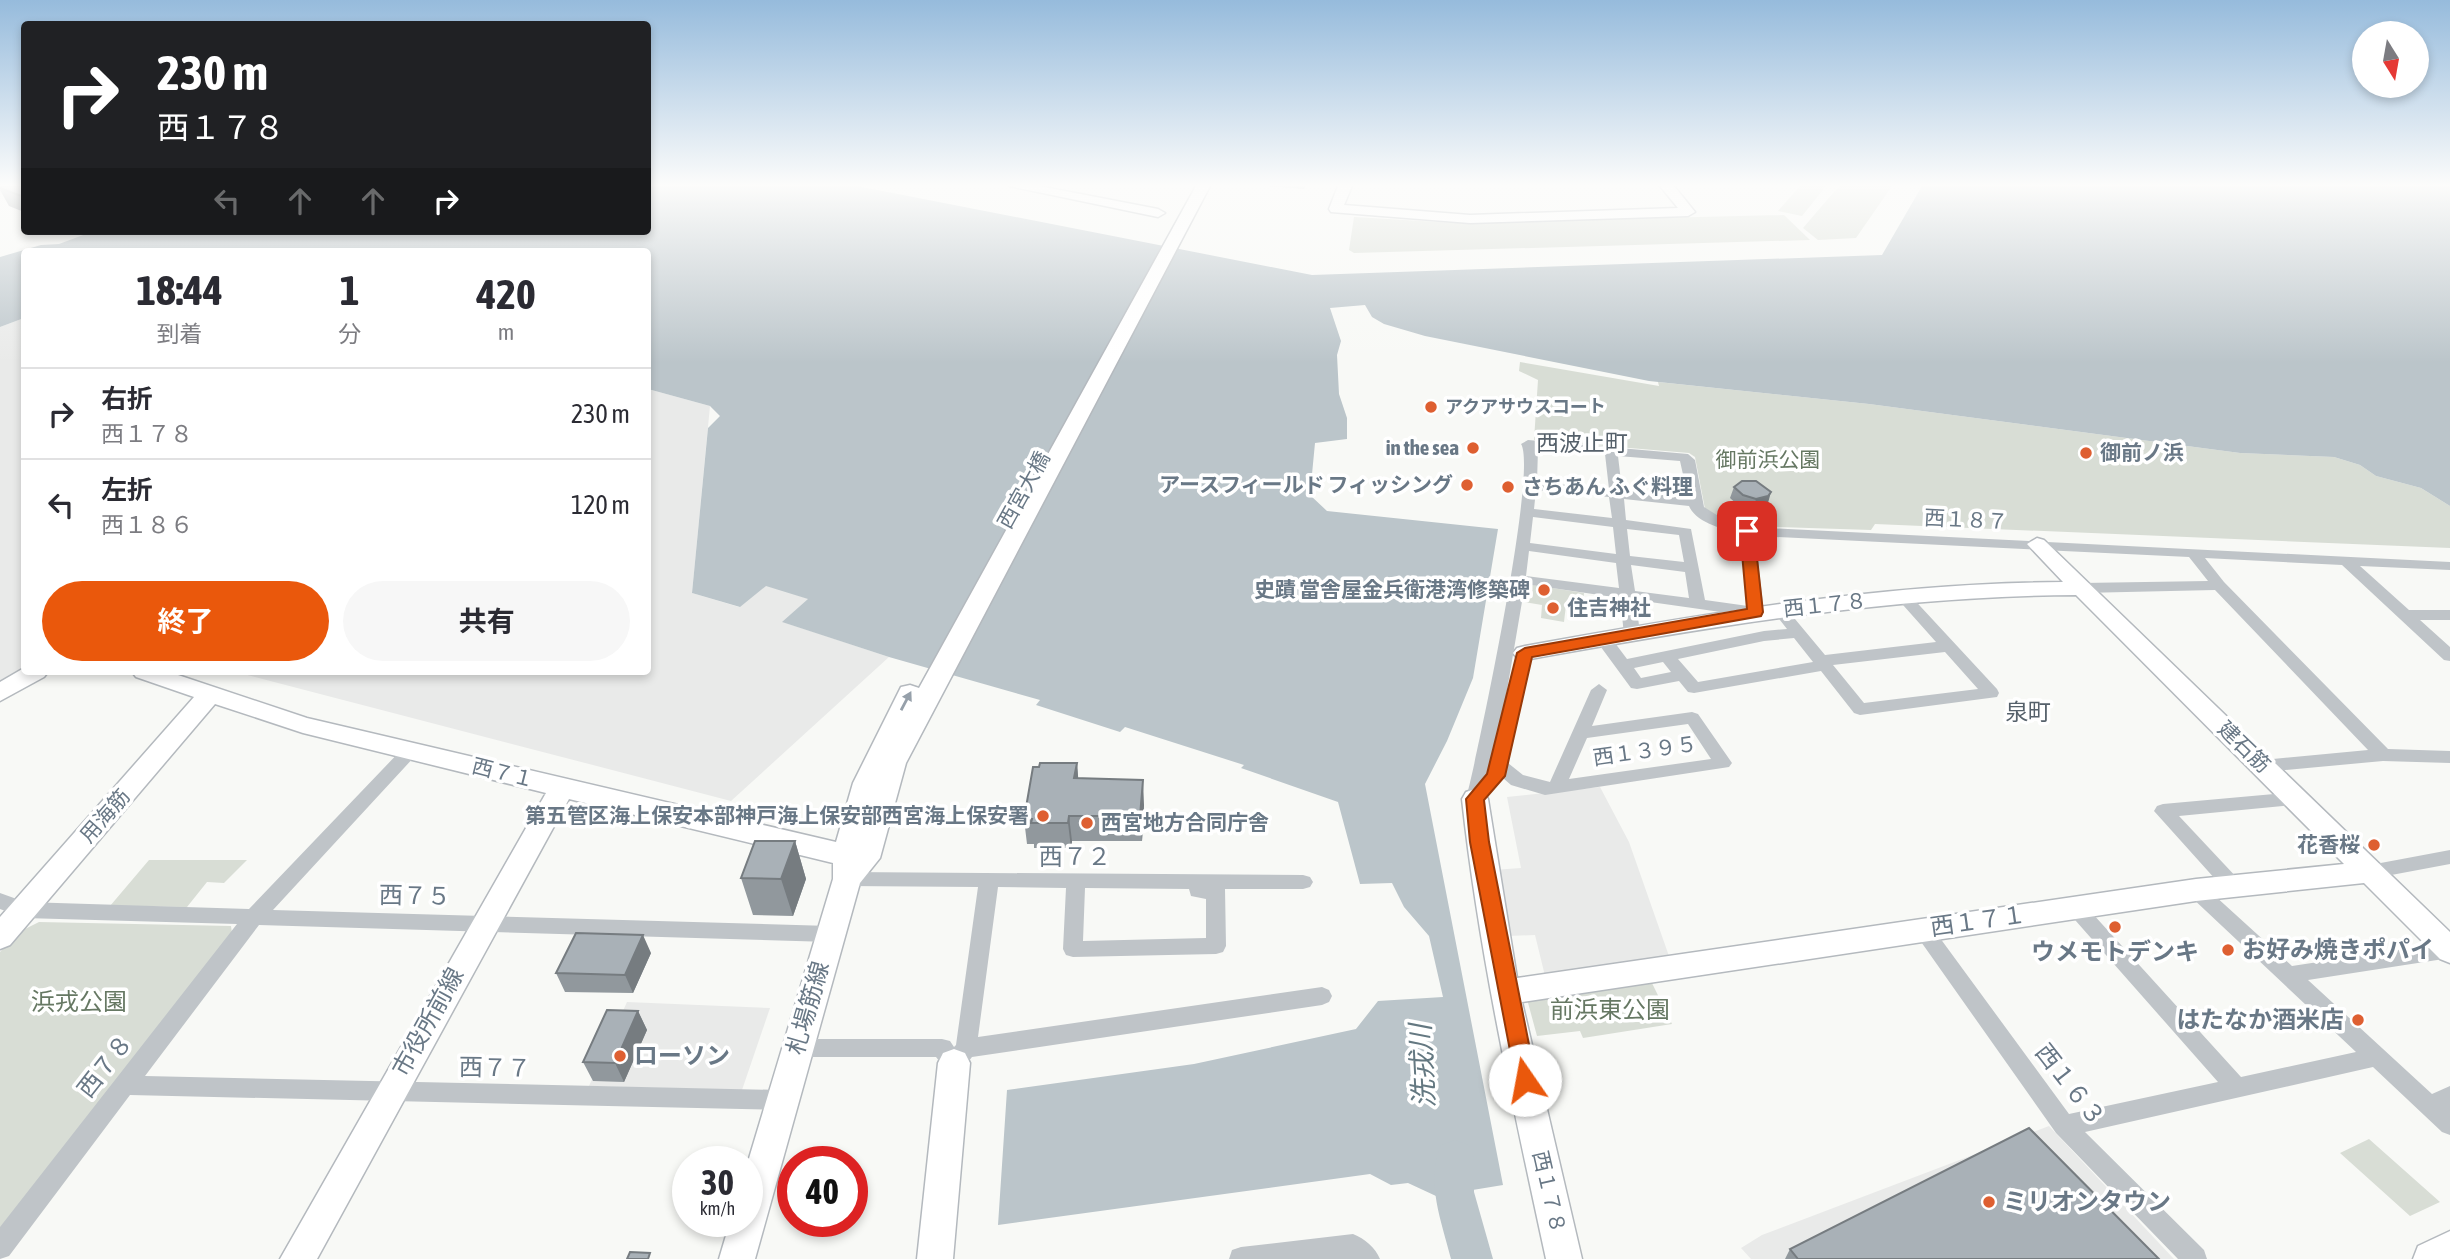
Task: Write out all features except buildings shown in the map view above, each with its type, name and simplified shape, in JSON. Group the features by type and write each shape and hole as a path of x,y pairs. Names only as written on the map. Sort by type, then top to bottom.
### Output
{"street":[{"name":"西宮大橋","path":"884,763 915,717 1159,245"},
{"path":"1475,799 1489,743 1518,579 1530,485 1532,450 1528,444 1686,458 1694,502 1530,485"},
{"path":"1611,450 1626,558 1632,634"},
{"name":"西１８７","path":"1694,502 1712,521 1747,531 2450,566"},
{"path":"1526,512 1686,532 1698,604"},
{"path":"1518,579 1756,612 1747,531"},
{"name":"建石筋","path":"2037,544 2450,950"},
{"path":"1522,546 1692,568"},
{"path":"2192,552 2219,585 2383,755"},
{"path":"2346,561 2450,656"},
{"path":"2082,588 2219,585"},
{"name":"西１７８","path":"1564,1259 1507,992 1479,842 1475,799 1496,776 1525,653 1756,612 1970,589 2082,588"},
{"path":"1780,610 1860,709 1991,693 1903,596"},
{"path":"2404,615 2450,615"},
{"path":"1623,665 1764,636 1799,633"},
{"path":"1603,639 1637,684 1684,675"},
{"path":"1667,656 1694,688 1823,663 1949,646"},
{"path":"0,693 31,675"},
{"name":"西７１","path":"153,675 303,724 800,846 853,864"},
{"path":"1557,787 1599,690"},
{"name":"用海筋","path":"0,937 12,905 210,695"},
{"name":"西１３９５","path":"1499,765 1505,773 1534,788 1723,763 1692,718 1581,733"},
{"name":"西７８","path":"0,1247 253,918 410,751"},
{"path":"2263,766 2383,755 2450,757"},
{"name":"札場筋線","path":"737,1259 796,1048 884,763"},
{"name":"市役所前線","path":"298,1259 483,924 562,788"},
{"path":"2232,886 2163,811 2297,799"},
{"name":"西１７１","path":"1507,992 2075,907 2196,890 2370,872 2450,857"},
{"name":"西７２","path":"853,864 989,881 1303,882"},
{"path":"935,1259 960,1056 989,881"},
{"path":"1076,881 1073,949 1216,946 1216,891 1144,890 1120,881"},
{"path":"2196,890 2376,1057 2440,1101 2450,1125"},
{"name":"西７５","path":"12,905 253,918 830,934"},
{"path":"2075,907 2238,1089"},
{"name":"西１６３","path":"1922,929 2064,1126 2195,1259"},
{"path":"2287,975 2450,950"},
{"path":"796,1048 942,1048 960,1056 1322,996"},
{"path":"2064,1126 2376,1057"},
{"name":"西７７","path":"123,1086 781,1100"},
{"path":"1241,1259 1353,1246 1368,1259"},
{"path":"2431,1259 2450,1248"}],"shaded area":[{"path":"21,319 21,671 0,683 0,327"},
{"path":"651,390 710,406 692,593 739,607 766,585 809,599 783,622 889,657 731,801 248,675 651,675"},
{"path":"1600,787 1629,842 1670,959 1546,980 1535,935 1508,936 1493,870 1521,868 1507,797"},
{"path":"627,1002 770,1008 742,1090 589,1086"},
{"path":"2049,1126 2174,1259 1751,1259 1741,1248 1762,1235"}],"green space":[{"path":"1350,245 1643,245 1354,253 1349,250"},
{"name":"御前浜公園","path":"1520,362 1659,386 1658,382 1869,404 2240,453 2334,457 2360,465 2376,476 2421,488 2450,506 2450,548 1875,524 1871,530 1729,523 1705,509 1695,457 1689,453 1534,440 1538,380 1519,371"},
{"path":"1527,584 1584,593 1583,607 1566,605 1564,622 1541,618 1542,605 1524,602"},
{"path":"149,860 247,860 224,883 207,882 187,907 110,906"},
{"name":"浜戎公園","path":"39,922 231,926 232,933 0,1228 0,952 17,933"},
{"name":"前浜東公園","path":"1650,979 1672,1024 1583,1038 1580,1031 1537,1036 1527,999"},
{"path":"2369,1139 2440,1202 2410,1216 2340,1153"}],"water":[{"path":"41,245 1157,245 1312,275 1882,255 1888,245 2450,245 2450,506 2421,488 2376,476 2360,465 2334,457 2240,453 1869,404 1649,381 1425,336 1384,324 1372,317 1365,305 1330,308 1341,341 1337,355 1339,394 1347,418 1347,439 1315,443 1310,495 1327,511 1498,529 1473,678 1447,741 1425,784 1503,1185 1436,1196 1408,1183 1391,1185 1370,1174 998,1225 1007,1090 1194,1064 1356,1029 1378,1001 1443,997 1429,936 1404,907 1392,883 1360,884 1338,802 1241,768 1244,765 1125,727 1120,732 1036,705 1040,700 889,657 782,622 808,599 766,586 740,607 692,593 708,428 720,416 710,406 651,390 651,248 31,248"},
{"path":"21,251 21,319 0,327 0,257"}],"waterway":[{"name":"洗戎川","path":"1455,1158 1454,1192 1472,1259"}],"place":[{"name":"アクアサウスコート","path":"1431,407"},
{"name":"in the sea","path":"1473,448"},
{"name":"御前ノ浜","path":"2086,453"},
{"name":"アースフィールド フィッシング","path":"1467,485"},
{"name":"さちあん ふぐ料理","path":"1508,487"},
{"name":"史蹟 當舎屋金兵衛港湾修築碑","path":"1544,590"},
{"name":"住吉神社","path":"1553,608"},
{"name":"第五管区海上保安本部神戸海上保安部西宮海上保安署","path":"1043,816"},
{"name":"西宮地方合同庁舎","path":"1087,823"},
{"name":"花香桜","path":"2374,845"},
{"name":"ウメモトデンキ","path":"2115,927"},
{"name":"お好み焼きポパイ","path":"2228,950"},
{"name":"はたなか酒米店","path":"2358,1020"},
{"name":"ローソン","path":"620,1056"},
{"name":"ミリオンタウン","path":"1989,1202"}],"district":[{"name":"西波止町","path":"1582,443"},
{"name":"泉町","path":"2028,712"}],"route":[{"path":"1525,1080 1479,842 1475,799 1496,776 1525,653 1756,612 1747,531"}]}
